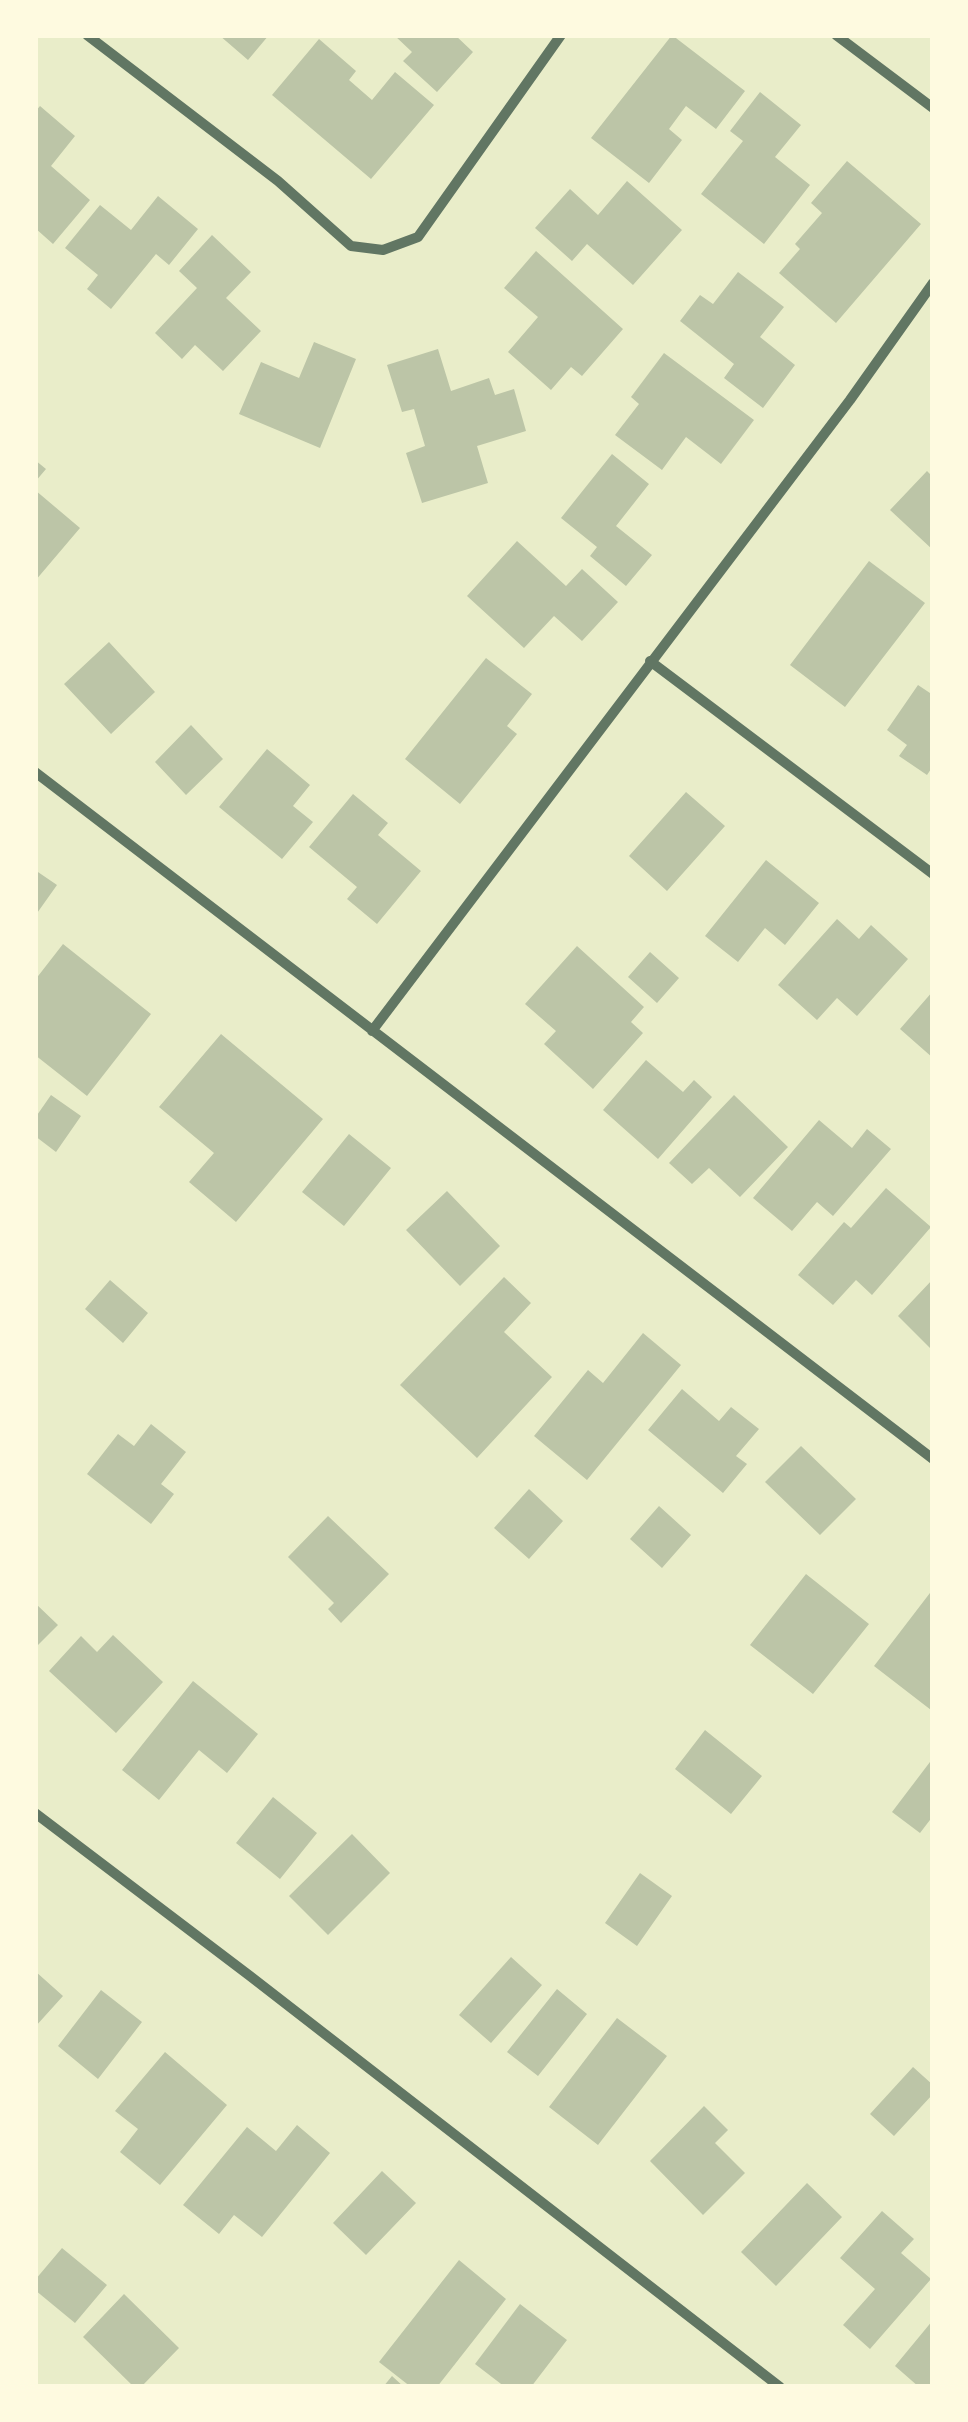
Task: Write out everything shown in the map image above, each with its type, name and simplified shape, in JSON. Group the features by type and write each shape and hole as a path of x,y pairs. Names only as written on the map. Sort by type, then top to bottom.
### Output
{"street":[{"path":"86,35 278,181 352,246 383,250 418,237 561,35"},
{"path":"836,35 933,108"},
{"path":"372,1031 553,797 933,283"},
{"path":"650,661 933,874"},
{"path":"35,772 933,1459"},
{"path":"35,1813 780,2387"}],"building":[{"path":"219,35 269,35 248,60"},
{"path":"394,35 455,35 473,52 437,92 403,61 412,52"},
{"path":"672,35 745,91 716,129 686,106 669,129 682,140 649,183 591,138"},
{"path":"319,39 356,71 349,80 372,100 395,72 434,105 371,179 272,95"},
{"path":"760,92 801,125 775,157 810,185 764,244 701,194 743,141 730,131"},
{"path":"40,106 75,136 51,166 90,200 53,244 35,228 35,112"},
{"path":"847,161 921,224 836,323 779,273 800,249 795,244 822,213 811,203"},
{"path":"627,181 682,230 633,285 587,244 572,261 535,228 570,189 598,215"},
{"path":"158,196 198,229 169,265 156,254 111,309 87,289 98,275 65,248 100,205 131,230"},
{"path":"212,235 251,272 226,298 261,331 223,371 195,345 182,359 155,333 197,288 179,271"},
{"path":"536,251 623,329 582,376 571,367 551,390 508,352 538,317 504,288"},
{"path":"738,272 784,307 760,337 795,365 763,408 724,378 734,364 680,321 700,295 713,304"},
{"path":"314,342 356,359 320,448 239,414 261,362 299,378"},
{"path":"438,349 451,391 489,378 495,395 514,389 526,431 477,446 488,483 422,503 406,453 425,446 414,409 402,412 387,365"},
{"path":"664,353 754,420 721,464 686,437 662,470 615,435 639,404 631,397"},
{"path":"612,454 649,484 616,526 652,555 626,586 590,556 597,547 561,518"},
{"path":"35,460 46,469 35,482"},
{"path":"927,471 933,477 933,550 890,510"},
{"path":"35,490 80,528 35,581"},
{"path":"517,541 566,586 582,569 618,602 582,641 554,616 524,648 467,596"},
{"path":"869,561 925,603 845,707 790,665"},
{"path":"109,642 155,692 111,734 64,684"},
{"path":"486,658 532,694 507,726 517,734 460,804 405,759"},
{"path":"918,685 933,695 933,766 927,775 899,756 907,745 887,730"},
{"path":"191,725 223,759 186,795 155,762"},
{"path":"267,749 310,785 293,806 313,822 282,859 219,807"},
{"path":"686,792 725,826 667,891 629,856"},
{"path":"353,794 388,823 378,835 421,871 377,924 347,899 357,887 309,847"},
{"path":"766,860 819,903 785,945 765,928 738,962 705,936"},
{"path":"35,870 57,885 35,916"},
{"path":"837,919 859,939 871,925 908,959 857,1016 837,998 817,1020 778,985"},
{"path":"63,944 151,1014 87,1096 35,1055 35,980"},
{"path":"577,946 644,1007 631,1022 643,1033 593,1089 544,1044 556,1031 525,1004"},
{"path":"650,952 679,978 657,1003 628,977"},
{"path":"933,991 933,1058 900,1029"},
{"path":"221,1034 323,1119 236,1222 189,1182 214,1153 159,1107"},
{"path":"646,1060 683,1092 694,1080 712,1097 658,1159 603,1110"},
{"path":"51,1095 81,1116 56,1152 35,1136 35,1118"},
{"path":"734,1095 788,1147 740,1197 709,1168 692,1184 669,1163"},
{"path":"819,1120 852,1148 867,1129 891,1149 833,1216 817,1202 792,1231 753,1198"},
{"path":"349,1134 391,1168 344,1226 302,1192"},
{"path":"886,1188 931,1227 872,1295 856,1280 833,1305 798,1275 844,1222 851,1228"},
{"path":"447,1191 500,1246 460,1286 406,1230"},
{"path":"504,1277 531,1303 504,1332 552,1377 477,1458 400,1385"},
{"path":"933,1279 933,1351 898,1316"},
{"path":"110,1280 148,1313 123,1343 85,1309"},
{"path":"643,1333 681,1365 587,1480 534,1436 588,1370 603,1383"},
{"path":"682,1389 719,1421 731,1407 759,1429 736,1456 747,1464 723,1493 648,1430"},
{"path":"151,1424 186,1452 161,1484 174,1494 151,1524 87,1474 118,1434 134,1446"},
{"path":"801,1446 856,1499 820,1535 765,1482"},
{"path":"529,1489 563,1521 529,1559 494,1528"},
{"path":"659,1506 691,1535 662,1568 630,1539"},
{"path":"328,1516 389,1574 341,1623 328,1609 334,1603 288,1557"},
{"path":"806,1574 869,1624 813,1694 750,1645"},
{"path":"933,1589 933,1707 931,1710 874,1666"},
{"path":"35,1603 58,1625 35,1648"},
{"path":"113,1635 163,1682 116,1733 49,1671 81,1636 97,1652"},
{"path":"193,1681 258,1734 227,1773 199,1750 159,1800 122,1770"},
{"path":"705,1730 762,1776 731,1814 675,1769"},
{"path":"933,1758 933,1816 920,1833 892,1812"},
{"path":"273,1797 317,1833 280,1879 236,1843"},
{"path":"352,1834 390,1873 328,1935 289,1896"},
{"path":"640,1873 672,1896 637,1946 605,1923"},
{"path":"511,1957 542,1985 491,2043 459,2015"},
{"path":"35,1971 63,1996 35,2027"},
{"path":"557,1989 587,2014 538,2076 507,2052"},
{"path":"101,1990 142,2022 98,2079 58,2046"},
{"path":"617,2018 667,2056 598,2145 549,2107"},
{"path":"165,2052 227,2105 160,2185 120,2152 138,2129 115,2111"},
{"path":"913,2067 933,2085 933,2094 894,2136 870,2114"},
{"path":"704,2106 728,2130 715,2143 745,2173 703,2215 650,2161"},
{"path":"297,2125 330,2153 262,2237 234,2215 219,2234 183,2205 247,2127 276,2151"},
{"path":"382,2171 416,2203 366,2255 333,2223"},
{"path":"807,2183 842,2217 776,2286 741,2252"},
{"path":"882,2211 914,2239 901,2253 931,2279 870,2349 843,2325 875,2289 840,2258"},
{"path":"62,2248 107,2285 75,2323 35,2290 35,2280"},
{"path":"459,2260 506,2299 437,2387 411,2387 379,2362"},
{"path":"124,2294 179,2348 141,2387 134,2387 83,2337"},
{"path":"520,2304 567,2340 531,2387 505,2387 475,2364"},
{"path":"933,2320 933,2387 919,2387 895,2366"},
{"path":"392,2376 404,2387 383,2387"}]}
